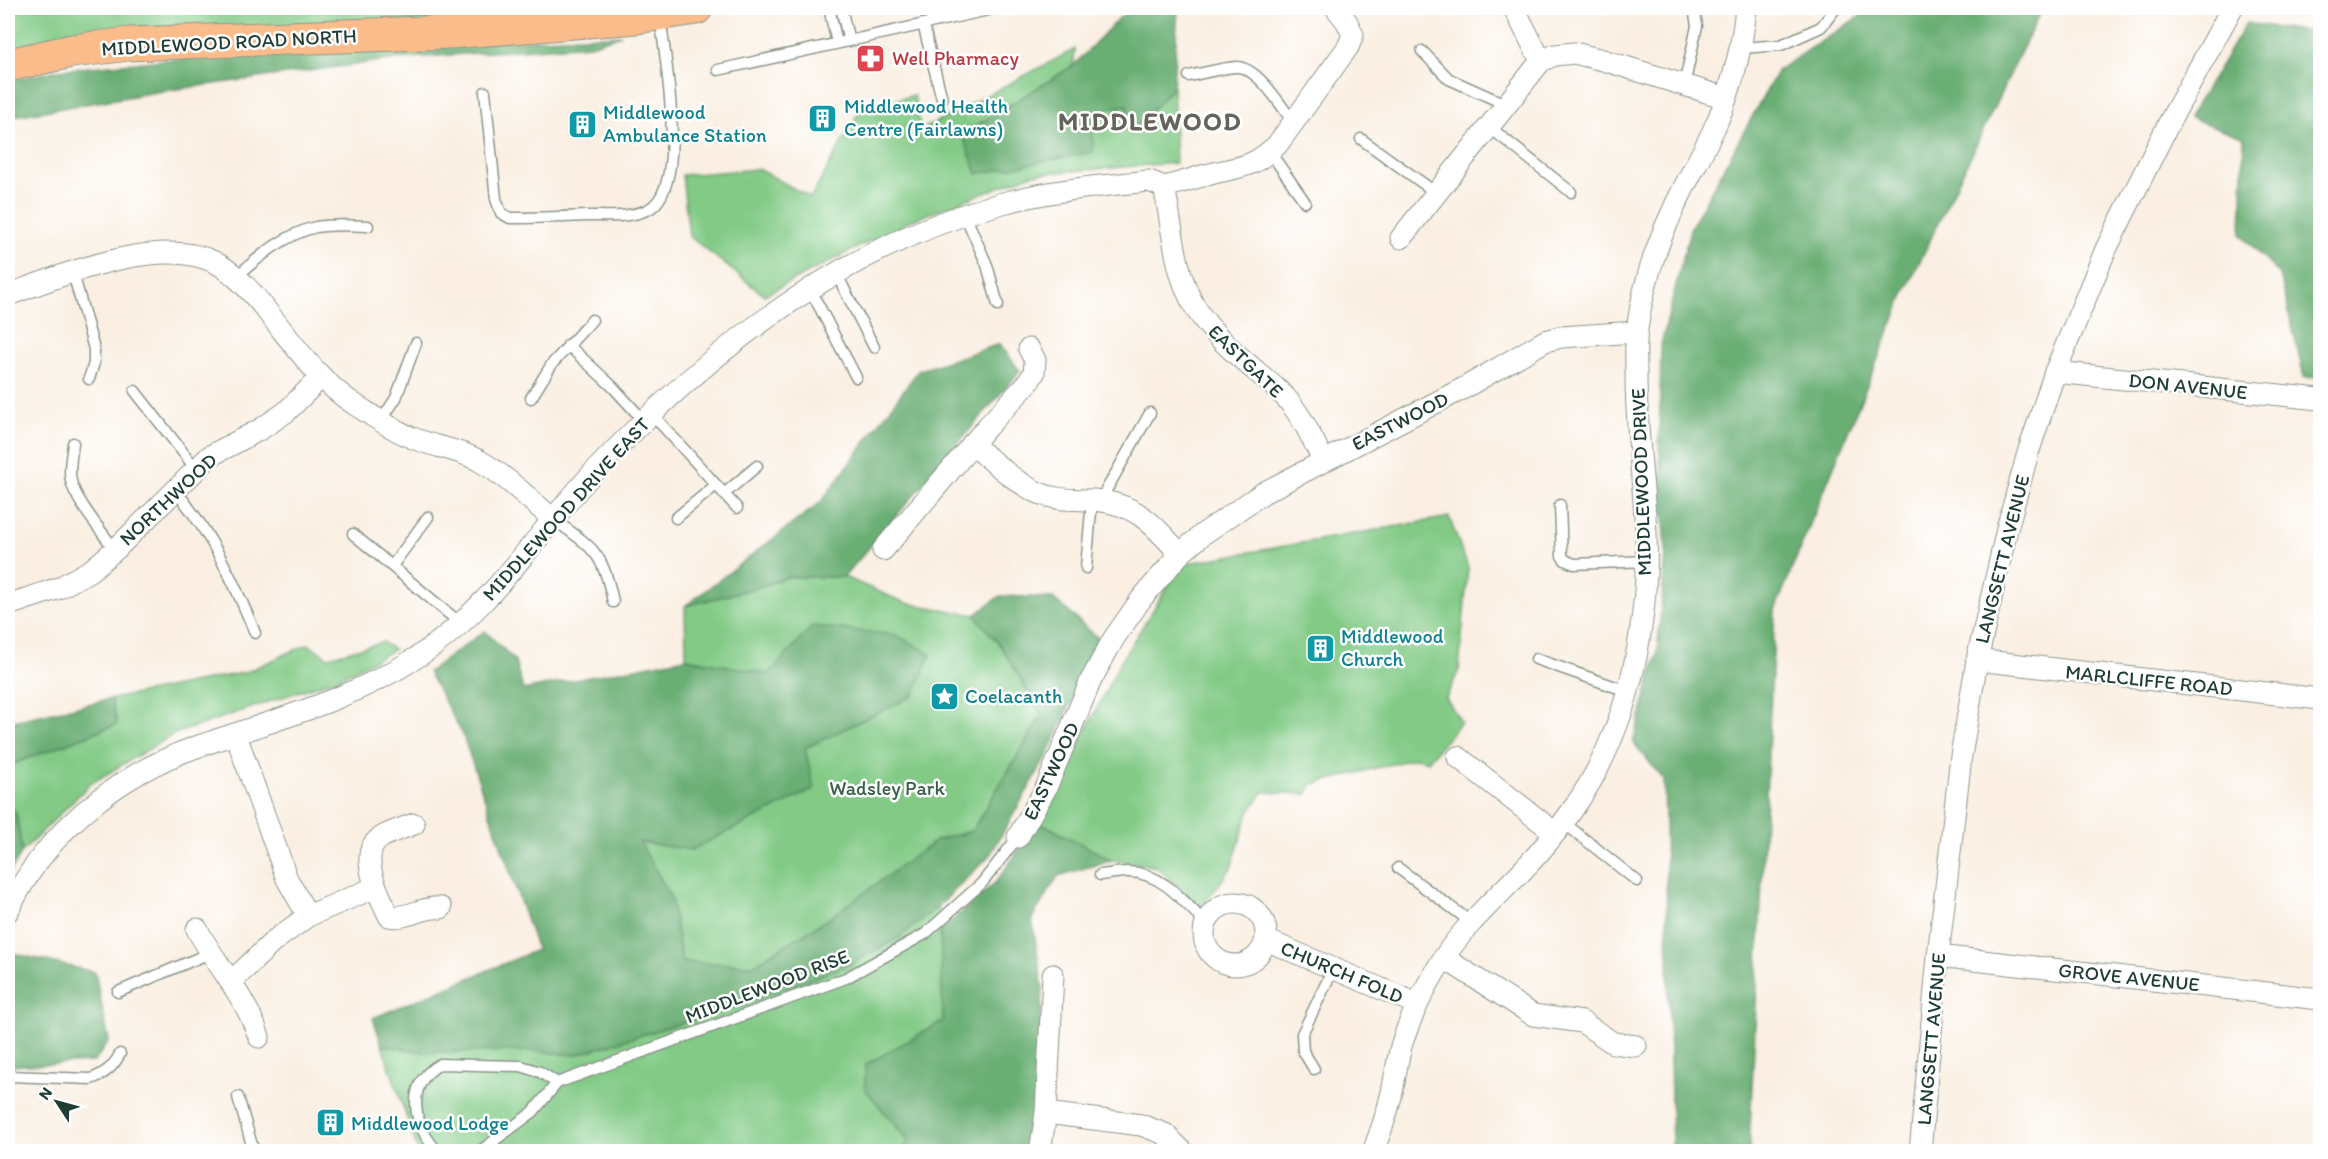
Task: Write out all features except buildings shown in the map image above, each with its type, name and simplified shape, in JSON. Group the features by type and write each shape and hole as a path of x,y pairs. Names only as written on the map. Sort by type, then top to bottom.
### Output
{"main road":[{"name":"MIDDLEWOOD ROAD NORTH","path":"8,64 72,51 129,44 451,32 660,14 696,8"}],"street":[{"name":"MIDDLEWOOD DRIVE EAST","path":"8,911 35,866 77,817 109,791 138,773 198,746 328,703 419,656 460,623 485,599 516,566 592,474 648,417 706,365 752,329 836,273 931,226 965,214 1043,193 1149,181 1164,188 1215,172 1251,165 1269,152 1348,47 1353,35 1347,22 1336,8"},
{"path":"1514,8 1541,61"},
{"name":"MIDDLEWOOD DRIVE","path":"1374,1152 1389,1103 1402,1043 1417,1004 1444,958 1471,922 1524,869 1559,827 1588,786 1608,748 1628,691 1644,602 1647,561 1636,418 1636,332 1653,261 1670,217 1707,144 1726,98 1742,48 1746,8"},
{"name":"LANGSETT AVENUE","path":"1920,1152 1960,756 1977,660 2008,525 2028,453 2055,372 2106,249 2171,118 2232,8"},
{"path":"1401,238 1435,192 1541,61 1555,55 1574,53 1726,98"},
{"name":"EASTGATE","path":"1164,188 1183,280 1194,306 1225,345 1280,392 1295,409 1323,460"},
{"path":"8,295 72,273 142,255 164,252 187,253 202,257 218,264 236,278 268,312 320,378 352,403 415,440 477,460 500,475 553,519"},
{"name":"EASTWOOD","path":"1018,837 1046,788 1091,680 1114,638 1142,598 1180,554 1203,534 1263,492 1464,388 1545,341 1561,337 1636,332"},
{"path":"883,550 1034,373 1035,360 1029,350"},
{"name":"DON AVENUE","path":"2055,372 2320,399"},
{"name":"NORTHWOOD","path":"8,605 59,588 91,570 115,550 196,469 220,450 261,429 286,412 320,378"},
{"path":"972,444 1017,480 1037,492 1057,499 1117,503 1138,512 1152,523 1180,554"},
{"name":"MARLCLIFFE ROAD","path":"1977,660 2320,699"},
{"path":"236,735 287,879 308,916"},
{"path":"1458,757 1559,827"},
{"path":"414,824 381,837 372,847 370,864 375,887 389,916 396,918 430,907 441,908"},
{"path":"231,982 274,940 308,916 375,887"},
{"name":"CHURCH FOLD","path":"1230,902 1241,903 1257,911 1263,920 1266,940 1252,960 1232,965 1221,962 1207,949 1204,941 1205,923 1216,908 1230,902"},
{"path":"197,929 210,954 231,982 255,1023 259,1037"},
{"name":"CHURCH FOLD","path":"1266,940 1417,1004"},
{"name":"GROVE AVENUE","path":"1938,956 2320,999"},
{"path":"1444,958 1533,1015 1582,1022 1613,1043 1636,1046"},
{"path":"1040,1152 1046,1113 1053,975"},
{"path":"1046,1113 1141,1125 1166,1134 1183,1152"}],"lane":[{"path":"829,8 837,44"},
{"path":"842,8 849,41"},
{"path":"718,70 997,8"},
{"path":"1684,86 1697,26 1694,8"},
{"path":"1742,48 1781,45 1821,27 1836,8"},
{"path":"485,92 496,199 501,213 510,218 557,217 627,215 649,209 662,197 669,178 672,107 660,14"},
{"path":"923,24 942,99"},
{"path":"1422,51 1449,79 1505,104"},
{"path":"1189,76 1239,67 1251,71 1270,91 1293,122"},
{"path":"1488,126 1571,192"},
{"path":"1361,140 1435,192"},
{"path":"1269,152 1305,202"},
{"path":"965,214 987,265 998,305"},
{"path":"236,278 288,237 314,228 334,225 368,226"},
{"path":"72,273 94,349 94,363 89,379"},
{"path":"836,273 874,347"},
{"path":"810,289 856,377"},
{"path":"531,398 552,364 592,320"},
{"path":"381,421 396,398 417,343"},
{"path":"568,345 648,417 737,508"},
{"path":"135,391 196,469"},
{"path":"1086,568 1096,500 1150,413"},
{"path":"74,443 70,466 71,481 75,492 115,550"},
{"path":"676,518 757,466"},
{"path":"175,490 213,542 241,598 255,633"},
{"path":"1560,505 1562,556 1565,560 1574,564 1647,561"},
{"path":"392,566 428,516"},
{"path":"553,519 587,544 600,558 608,575 613,602"},
{"path":"353,534 460,623"},
{"path":"1536,659 1628,691"},
{"path":"1559,827 1637,881"},
{"name":"MIDDLEWOOD RISE","path":"557,1083 846,978 925,934 982,883 1018,837"},
{"path":"1398,868 1471,922"},
{"path":"1100,876 1128,872 1145,874 1177,893 1205,923"},
{"path":"118,992 210,954"},
{"path":"1314,1069 1303,1051 1302,1034 1333,969"},
{"path":"8,1076 91,1079 104,1074 114,1065 120,1054"},
{"path":"438,1152 426,1139 418,1119 416,1097 429,1070 440,1064 521,1066 540,1072 557,1083 534,1112 479,1152"},
{"path":"238,1097 254,1152"}],"green space":[{"path":"19,8 590,8 8,54 8,18 15,17"},
{"path":"1133,8 1178,8 1173,87 1130,134 1127,105 1092,112 1093,152 977,174 962,134 1073,66 1119,18"},
{"path":"1872,8 2042,8 1907,288 1775,610 1749,1151 1672,1151 1664,780 1633,742 1657,655 1666,553 1659,443 1661,345 1690,229 1778,70"},
{"path":"2246,23 2320,33 2320,378 2304,377 2280,275 2241,235 2244,138 2189,117"},
{"path":"621,35 591,45 396,59 163,91 8,117 8,81 59,70 206,56"},
{"path":"1075,49 1073,66 962,134 1127,105 1130,133 1173,87 1176,163 1033,174 910,221 764,295 689,236 682,175 759,169 811,198 860,110 914,95 921,130"},
{"path":"1000,344 1020,371 844,577 787,577 759,587 685,606 821,502 918,371"},
{"path":"1449,517 1468,567 1459,670 1446,698 1461,722 1428,761 1416,758 1313,784 1307,794 1263,792 1249,812 1231,868 1201,909 1157,867 1112,860 1039,822 1122,659 1182,564"},
{"name":"Wadsley Park","path":"787,577 844,577 906,603 975,615 1002,648 1042,715 972,831 937,840 828,919 753,965 682,962 671,898 639,842 691,850 814,789 805,748 913,696 769,674 686,658 685,606 759,587"},
{"path":"1000,596 1053,598 1099,639 1049,753 990,855 939,906 895,940 848,965 741,1005 575,1055 537,1051 424,1052 382,1045 373,1018 537,950 462,733 428,672 485,631 515,661 523,690 686,658 769,674 812,626 896,635 931,654 913,696 805,748 814,789 691,850 640,842 671,898 682,962 753,965 828,919 937,840 972,831 1042,715 1002,648 975,615"},
{"path":"383,642 394,650 336,679 174,734 90,784 22,852 16,814 8,804 8,766 117,724 111,699 246,672 308,644 328,657"},
{"path":"111,699 117,724 8,766 8,722"},
{"path":"8,804 16,813 22,852 8,876"},
{"path":"1039,822 1112,860 1058,876 1032,918 1043,989 1036,1091 1029,1151 902,1151 909,1141 865,1089 865,1065 943,1021 940,931 996,882"},
{"path":"939,906 944,1021 865,1089 909,1142 902,1151 418,1151 382,1045 424,1052 537,1051 575,1055 741,1005 848,965 897,939"},
{"path":"8,952 95,972 109,1041 94,1062 8,1066"}],"place":[{"name":"Well Pharmacy","path":"871,58"},
{"name":"Middlewood Health Centre (Fairlawns)","path":"823,118"},
{"name":"Middlewood Ambulance Station","path":"582,124"},
{"name":"Middlewood Church","path":"1320,648"},
{"name":"Coelacanth","path":"944,696"},
{"name":"Middlewood Lodge","path":"330,1123"}],"district":[{"name":"MIDDLEWOOD","path":"1150,121"}]}
